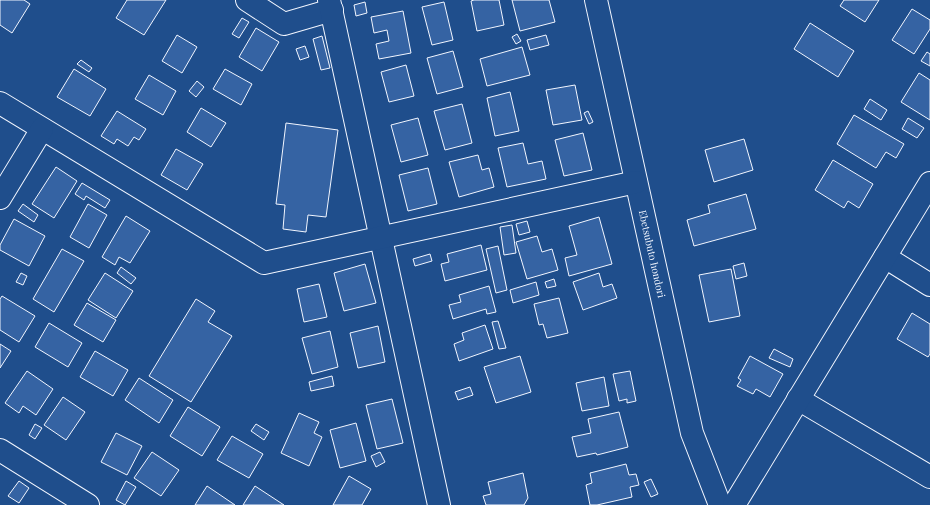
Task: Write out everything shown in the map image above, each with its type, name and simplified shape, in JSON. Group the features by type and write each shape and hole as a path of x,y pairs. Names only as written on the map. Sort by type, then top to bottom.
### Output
{"street":[{"path":"247,0 284,24 330,5 439,505"},
{"name":"Ebetsubuto hondori","path":"596,0 692,433 720,505"},
{"path":"0,103 264,263 636,182"},
{"path":"0,198 42,129"},
{"path":"734,505 930,183"},
{"path":"885,256 930,285"},
{"path":"798,399 930,477"},
{"path":"0,450 88,505"}],"building":[{"path":"0,0 24,0 30,4 12,33 0,25"},
{"path":"127,0 166,0 144,35 116,18"},
{"path":"499,0 504,25 477,31 471,1"},
{"path":"512,0 549,0 555,22 520,31"},
{"path":"844,0 879,0 865,22 840,6"},
{"path":"365,2 367,13 356,16 354,5"},
{"path":"444,2 453,40 432,45 422,7"},
{"path":"912,9 930,20 930,29 914,54 892,40"},
{"path":"403,11 411,53 379,59 376,44 389,41 387,30 374,33 371,17"},
{"path":"242,18 249,22 239,38 232,34"},
{"path":"810,23 854,51 838,77 794,49"},
{"path":"256,28 279,42 262,71 239,57"},
{"path":"517,34 521,41 516,44 512,37"},
{"path":"177,35 197,47 182,73 162,61"},
{"path":"546,35 549,45 530,50 527,40"},
{"path":"322,36 330,68 321,70 313,39"},
{"path":"305,46 309,57 300,60 296,49"},
{"path":"522,47 530,75 487,86 480,59"},
{"path":"453,51 463,87 437,94 427,58"},
{"path":"927,52 930,54 930,66 921,61"},
{"path":"81,60 92,68 89,72 77,64"},
{"path":"406,65 414,96 389,102 381,72"},
{"path":"74,69 106,89 90,116 57,97"},
{"path":"225,69 252,84 241,105 213,89"},
{"path":"919,73 930,80 930,120 901,102"},
{"path":"149,75 176,91 163,115 135,99"},
{"path":"197,81 204,87 196,97 189,91"},
{"path":"575,85 582,120 553,125 546,90"},
{"path":"510,92 519,131 495,136 487,98"},
{"path":"870,99 887,110 881,120 864,109"},
{"path":"462,104 472,143 445,150 434,111"},
{"path":"201,108 226,123 211,147 187,132"},
{"path":"117,111 146,129 139,140 134,137 128,146 117,139 114,144 101,136"},
{"path":"588,111 593,122 589,124 584,113"},
{"path":"854,115 904,144 896,158 886,152 876,168 837,144"},
{"path":"418,118 428,155 401,162 391,125"},
{"path":"908,118 924,128 917,138 902,129"},
{"path":"286,123 338,130 326,217 308,215 306,232 283,229 285,205 276,204"},
{"path":"583,133 592,170 564,176 555,140"},
{"path":"744,139 753,170 714,182 705,150"},
{"path":"523,143 528,164 542,161 546,179 507,187 498,148"},
{"path":"176,149 203,164 187,190 161,175"},
{"path":"478,155 482,170 489,168 494,187 459,197 449,162"},
{"path":"833,160 873,184 859,208 848,201 844,208 815,190"},
{"path":"56,167 77,181 54,218 32,204"},
{"path":"428,168 437,204 408,211 399,175"},
{"path":"82,183 110,200 105,208 86,196 84,200 75,194"},
{"path":"746,194 756,229 694,246 687,220 710,213 708,205"},
{"path":"23,204 38,215 34,222 18,211"},
{"path":"88,204 107,215 89,248 70,237"},
{"path":"126,216 150,231 130,263 119,257 115,265 102,257"},
{"path":"599,217 612,264 569,276 565,258 577,255 569,226"},
{"path":"14,219 45,236 29,266 0,250 0,245"},
{"path":"527,221 530,232 519,235 516,224"},
{"path":"512,225 516,253 504,255 500,227"},
{"path":"537,236 542,252 552,249 558,270 527,279 516,242"},
{"path":"481,245 487,270 445,281 441,264 449,262 447,254"},
{"path":"498,246 507,290 496,293 486,249"},
{"path":"62,249 84,261 54,312 33,299"},
{"path":"430,254 432,261 415,266 413,259"},
{"path":"744,263 747,276 736,279 733,266"},
{"path":"365,264 376,303 344,311 334,273"},
{"path":"121,267 136,278 131,284 117,273"},
{"path":"731,269 740,316 709,322 699,275"},
{"path":"21,273 27,276 23,285 16,282"},
{"path":"105,273 133,291 116,318 88,300"},
{"path":"599,273 603,287 612,284 617,298 583,310 573,282"},
{"path":"554,279 556,286 547,288 545,282"},
{"path":"536,282 539,295 513,303 510,290"},
{"path":"319,284 327,317 304,322 297,289"},
{"path":"489,286 496,312 487,314 486,309 453,319 449,305 461,302 459,295"},
{"path":"2,296 35,316 19,342 0,330 0,299"},
{"path":"559,298 568,333 547,338 543,324 539,325 534,304"},
{"path":"196,299 215,311 208,322 232,336 191,402 149,376"},
{"path":"87,303 116,320 103,342 74,325"},
{"path":"912,313 930,324 930,354 928,357 897,339"},
{"path":"498,321 506,348 499,349 492,322"},
{"path":"49,323 82,343 68,367 35,347"},
{"path":"485,325 493,349 459,361 454,344 464,340 462,333"},
{"path":"378,326 385,362 358,368 350,333"},
{"path":"330,331 338,367 312,374 302,338"},
{"path":"0,344 11,351 0,368"},
{"path":"774,349 793,359 790,367 769,358"},
{"path":"95,351 128,370 113,396 80,377"},
{"path":"520,356 531,392 496,403 484,367"},
{"path":"750,356 783,374 770,397 756,389 753,394 737,386 741,380 738,378"},
{"path":"27,371 53,389 36,415 23,406 19,413 5,403"},
{"path":"630,371 636,401 627,403 627,399 619,401 613,374"},
{"path":"332,376 334,386 311,391 309,382"},
{"path":"604,377 609,406 582,411 576,383"},
{"path":"139,378 173,400 159,423 125,400"},
{"path":"470,387 473,395 458,400 455,392"},
{"path":"63,397 85,412 66,440 44,425"},
{"path":"392,399 403,443 377,449 366,405"},
{"path":"188,407 220,427 202,456 170,436"},
{"path":"619,412 628,447 597,455 596,453 577,457 572,437 591,433 588,419"},
{"path":"299,413 319,422 314,433 322,437 309,466 281,453"},
{"path":"356,423 366,461 340,468 330,430"},
{"path":"35,424 42,428 35,439 29,435"},
{"path":"256,424 269,432 264,440 251,431"},
{"path":"116,433 142,446 127,475 101,462"},
{"path":"232,436 263,454 249,478 217,460"},
{"path":"152,452 179,470 161,496 134,478"},
{"path":"380,452 385,462 376,467 371,456"},
{"path":"626,464 629,475 636,474 639,485 630,487 632,497 597,505 590,505 586,485 592,483 590,473"},
{"path":"523,473 528,498 524,505 486,505 483,496 491,494 488,482"},
{"path":"349,476 371,489 362,505 333,505"},
{"path":"651,479 658,494 651,497 644,482"},
{"path":"19,481 29,488 19,503 8,496"},
{"path":"126,481 136,487 125,505 116,500"},
{"path":"207,486 235,505 195,505"},
{"path":"255,486 284,505 243,505"}]}
